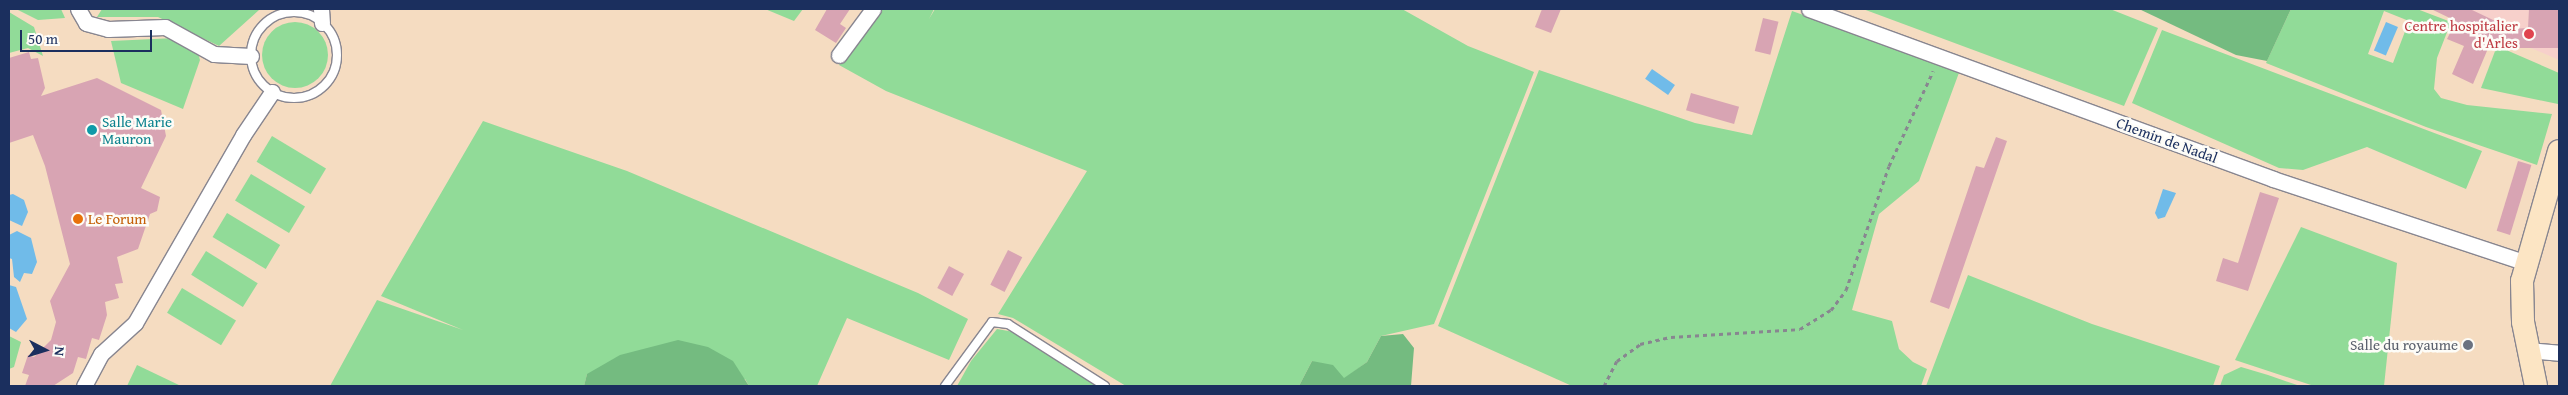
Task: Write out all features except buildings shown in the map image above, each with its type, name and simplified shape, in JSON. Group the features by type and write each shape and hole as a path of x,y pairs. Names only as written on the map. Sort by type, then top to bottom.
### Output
{"street":[{"path":"78,9 86,23 108,29 165,27 214,54 251,56"},
{"path":"839,55 873,9"},
{"name":"Chemin de Nadal","path":"1809,9 2273,179 2527,263"},
{"path":"84,386 101,354 135,323 192,228 243,135 272,92"},
{"path":"2536,386 2528,350 2522,281 2557,166 2559,151"},
{"path":"2528,350 2559,353"}],"lane":[{"path":"293,12 322,16 331,32 337,52 334,72 323,88 306,96 285,97 272,92 260,80 251,56 259,31 278,15 293,12"},
{"path":"945,386 992,322 1008,324 1105,386"}],"path":[{"path":"1604,386 1617,361 1640,344 1671,338 1800,329 1831,310 1846,290 1889,166 1940,57"}],"shaded area":[{"name":"Centre hospitalier d'Arles","path":"2440,9 2559,9 2559,60"}],"green space":[{"path":"16,9 61,9 65,18 38,20"},
{"path":"102,9 259,10 219,46 158,17 97,17"},
{"path":"765,9 803,9 794,21"},
{"path":"879,9 934,9 929,19 935,9 1402,9 1468,46 1534,72 1434,324 1381,336 1367,362 1344,379 1312,361 1299,386 1126,386 1013,318 998,314 1087,171 886,91 839,65"},
{"path":"1863,9 2110,9 2158,28 2124,106"},
{"path":"2139,9 2291,9 2267,61 2236,55"},
{"path":"2291,9 2417,9 2451,22 2437,58 2434,89 2441,98 2467,105 2552,114 2537,165 2426,127 2266,63","holes":["2384,11 2409,21 2393,63 2368,54"]},
{"path":"1792,11 1960,70 1919,181 1879,214 1852,310 1892,321 1899,349 1913,362 1927,369 1921,386 1572,386 1438,326 1539,70 1695,123 1752,135"},
{"path":"9,12 34,27 43,56 28,48 9,53"},
{"path":"288,22 302,22 314,27 323,36 328,48 326,68 319,79 302,88 288,88 276,83 267,74 262,62 262,48 267,36 276,27"},
{"path":"2162,30 2482,151 2466,189 2367,147 2303,170 2279,168 2132,103"},
{"path":"175,38 198,53 200,60 183,109 121,83 111,41"},
{"path":"2497,46 2559,73 2558,104 2481,88"},
{"path":"483,121 627,171 918,293 968,319 949,360 847,318 817,386 749,386 745,379 587,374 584,386 330,386 377,300 463,330 381,296"},
{"path":"272,136 326,168 311,194 257,162"},
{"path":"251,174 305,206 289,233 235,201"},
{"path":"227,213 280,245 266,269 213,237"},
{"path":"2301,227 2397,263 2384,386 2314,386 2235,360"},
{"path":"206,251 258,283 243,307 191,275"},
{"path":"1968,275 2092,324 2220,366 2213,386 1926,386"},
{"path":"182,288 236,320 221,345 167,313"},
{"path":"997,329 1014,332 1098,386 957,386 971,361"},
{"path":"1403,334 1414,348 1411,386 1299,386 1312,361 1333,365 1344,378 1367,362 1381,336"},
{"path":"9,336 21,342 14,367 9,369"},
{"path":"678,340 708,347 733,361 749,386 584,386 587,374 620,355"},
{"path":"137,365 181,386 127,386"},
{"path":"2241,367 2300,386 2220,386 2224,375"}],"water":[{"path":"2386,22 2398,27 2386,56 2374,51"},
{"path":"1652,69 1675,85 1668,95 1645,79"},
{"path":"2163,189 2176,193 2165,217 2158,219 2155,213"},
{"path":"13,194 24,200 28,212 22,226 9,220 9,195"},
{"path":"17,231 31,238 37,262 32,274 24,273 20,282 14,277 12,259 9,258 9,235"},
{"path":"9,285 16,287 27,319 16,332 9,328"}],"place":[{"name":"Centre hospitalier d'Arles","path":"2529,34"},
{"name":"Salle Marie Mauron","path":"92,130"},
{"name":"Le Forum","path":"78,219"},
{"name":"Salle du royaume","path":"2468,345"}]}
